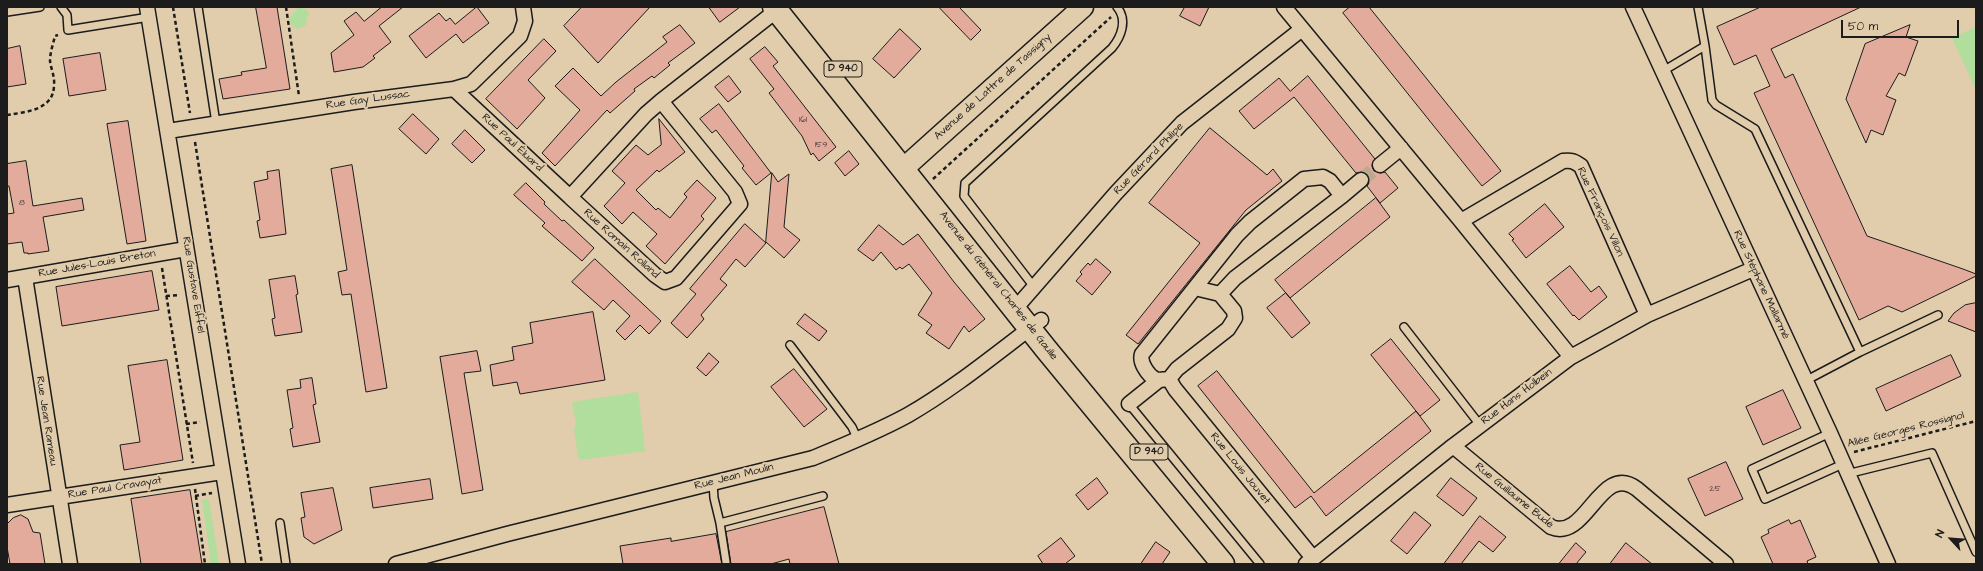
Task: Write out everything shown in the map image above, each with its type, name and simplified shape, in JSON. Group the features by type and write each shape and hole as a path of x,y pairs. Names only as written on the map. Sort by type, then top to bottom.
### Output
{"main road":[{"name":"Avenue de Lattre de Tassigny","path":"910,164 1083,7"},
{"name":"Avenue du Général Charles de Gaulle","path":"781,8 874,106 910,164 1024,298"},
{"name":"Avenue du Général Charles de Gaulle","path":"910,164 931,181 1024,298 1036,324 1223,564"},
{"name":"Avenue du Général Charles de Gaulle","path":"1036,324 1239,564"}],"street":[{"name":"Rue Gay Lussac","path":"168,131 301,110 454,89 471,84 520,36 525,21 523,7"},
{"path":"1284,7 1571,357"},
{"name":"Rue Stéphane Mallarmé","path":"1633,7 1804,381 1830,433 1888,564"},
{"path":"570,197 646,114 781,8"},
{"name":"Rue Gustave Eiffel","path":"148,12 238,564"},
{"name":"Rue Gérard Philipe","path":"1024,298 1116,193 1182,123 1302,29"},
{"name":"Rue Paul Éluard","path":"454,89 570,197"},
{"name":"Rue Romain Rolland","path":"570,197 655,276 665,282 676,278 740,204 735,192 661,101"},
{"path":"1380,165 1401,148"},
{"name":"Rue François Villon","path":"1461,221 1563,161 1570,160 1575,162 1581,166 1647,315"},
{"name":"Rue Louis Jouvet","path":"1309,561 1175,390 1164,380 1154,379 1140,359 1142,354 1237,235 1250,222 1304,179 1323,177 1330,181 1342,196"},
{"path":"1220,294 1235,278 1361,180"},
{"name":"Rue Jules-Louis Breton","path":"7,280 186,249"},
{"name":"Rue Hans Holbein","path":"1309,561 1453,446 1571,357 1647,315 1753,269"},
{"name":"Rue Jean Rameau","path":"25,277 70,564"},
{"path":"1129,404 1164,380 1233,323 1234,311 1220,294 1195,288"},
{"name":"Rue Jean Moulin","path":"396,564 813,458 858,440 908,415 951,387 1036,324"},
{"name":"Rue Guillaume Budé","path":"1453,446 1551,527 1557,530 1563,530 1571,526 1604,491 1614,484 1627,483 1637,489 1726,564"},
{"name":"Rue Paul Cravayat","path":"7,505 222,472"}],"lane":[{"path":"7,12 40,7"},
{"path":"61,7 67,14 68,30 148,12"},
{"path":"198,7 216,123"},
{"path":"1698,7 1706,46 1712,100 1716,105 1755,129 1860,352"},
{"path":"1024,298 964,196 965,184 1112,48 1118,41 1122,29 1122,17 1118,8"},
{"path":"1663,71 1706,46"},
{"path":"1804,381 1860,352 1938,315"},
{"path":"1404,327 1480,425"},
{"path":"790,345 852,427 858,440"},
{"path":"1129,404 1260,564"},
{"path":"1830,433 1752,469 1765,499 1843,464 1932,453 1976,552"},
{"path":"713,483 714,498 720,523 726,562"},
{"path":"720,523 823,496"},
{"path":"280,523 286,564"}],"path":[{"path":"173,7 262,564"},
{"path":"286,7 301,110"},
{"path":"931,181 1118,8"},
{"path":"7,115 42,107 50,100 54,85 50,60 55,36 68,30"},
{"path":"164,252 162,267 192,459 196,475 195,496 206,564"},
{"name":"Allée Georges Rossignol","path":"1843,464 1861,451 1976,421"}],"green space":[{"path":"299,7 307,10 309,15 307,17 306,25 297,29 291,25 289,18"},
{"path":"1976,27 1976,90 1952,38"},
{"path":"638,392 645,451 581,460 578,456 574,429 576,424 572,402"},
{"path":"209,499 219,564 211,564 202,500"}],"building":[{"path":"256,7 277,7 290,89 223,99 219,79 242,75 241,72 266,68"},
{"path":"382,7 403,7 379,26 391,42 373,56 375,58 363,67 334,72 331,53 354,35 344,21 356,12 364,21"},
{"path":"477,7 489,23 463,43 456,34 426,58 409,36 439,13 446,21 450,18 455,24"},
{"path":"582,7 650,7 598,63 564,26"},
{"path":"709,7 740,7 720,22"},
{"path":"939,7 959,7 981,30 971,40"},
{"path":"1185,7 1209,7 1200,26 1180,16"},
{"path":"1350,7 1369,7 1501,171 1482,186 1343,13"},
{"path":"1761,7 1861,7 1771,49 1785,78 1793,74 1867,236 1963,269 1976,274 1976,276 1902,312 1888,306 1859,320 1754,93 1770,86 1756,55 1734,65 1717,27"},
{"path":"680,25 695,43 668,63 670,65 654,78 652,76 634,89 635,91 610,113 607,110 555,166 542,153 580,110 555,86 573,68 601,96 616,82 667,42 663,37"},
{"path":"1910,25 1906,37 1918,41 1905,76 1899,73 1886,96 1896,100 1883,135 1871,130 1866,143 1846,99 1865,44"},
{"path":"900,29 921,49 894,78 873,59"},
{"path":"544,39 556,51 528,80 545,98 517,129 486,99"},
{"path":"20,46 26,84 7,87 7,49"},
{"path":"765,47 778,62 773,66 836,147 819,161 813,153 811,155 802,136 769,93 774,89 750,59"},
{"path":"100,53 106,90 69,96 63,59"},
{"path":"729,76 741,92 728,102 715,87"},
{"path":"1308,76 1375,159 1372,166 1374,171 1381,173 1385,172 1398,188 1380,203 1367,186 1369,183 1368,175 1364,172 1356,173 1294,97 1254,129 1239,111 1279,78 1290,91"},
{"path":"719,104 771,173 756,185 742,168 744,166 716,130 712,133 700,119"},
{"path":"413,114 439,139 426,154 399,129"},
{"path":"659,119 685,152 659,172 657,170 636,190 656,210 658,208 670,218 687,197 684,194 697,180 716,198 701,216 704,219 665,264 646,246 657,234 633,212 622,224 604,206 625,183 612,171 636,145 648,155 661,145"},
{"path":"128,121 146,241 127,244 107,124"},
{"path":"1210,128 1267,175 1273,169 1282,181 1246,210 1138,344 1126,335 1200,243 1149,203"},
{"path":"465,130 485,150 472,163 452,144"},
{"path":"849,151 859,164 845,176 835,163"},
{"path":"26,161 33,206 82,198 84,210 43,217 49,251 28,254 24,253 22,242 7,244 7,214 14,213 9,186 7,186 7,164"},
{"path":"352,165 387,388 366,392 351,294 342,295 338,272 347,270 331,169"},
{"path":"279,170 286,234 260,238 257,221 260,220 254,182 268,179 267,172"},
{"path":"772,173 778,182 789,174 784,227 800,240 784,258 766,242"},
{"path":"526,183 545,202 544,204 562,221 564,220 594,248 582,261 542,226 545,223 514,195"},
{"path":"1376,198 1390,217 1290,298 1275,280"},
{"path":"1545,204 1564,227 1526,258 1509,234"},
{"path":"745,224 766,243 745,267 736,259 720,279 727,285 701,315 704,319 687,338 671,323 696,294 690,289"},
{"path":"879,225 903,245 918,234 954,282 985,319 969,332 964,326 949,349 926,333 932,325 918,315 932,293 909,264 902,269 900,267 896,270 881,252 873,261 858,250"},
{"path":"595,259 661,321 649,334 640,325 625,340 616,331 630,316 613,300 604,310 572,282"},
{"path":"1096,259 1111,272 1092,295 1076,281 1082,274 1080,272 1088,263 1090,265"},
{"path":"1570,266 1591,292 1599,286 1607,297 1579,320 1574,315 1573,316 1547,284"},
{"path":"152,271 159,310 62,326 56,287"},
{"path":"295,276 298,294 296,295 302,332 275,336 272,319 275,318 269,280"},
{"path":"1286,293 1310,323 1292,338 1267,308"},
{"path":"1976,303 1976,332 1948,321 1954,313 1965,305"},
{"path":"593,312 605,380 520,394 517,382 493,386 490,365 514,360 512,347 533,343 530,323"},
{"path":"805,314 827,331 819,341 797,324"},
{"path":"1391,339 1440,400 1420,416 1371,355"},
{"path":"477,351 481,371 464,373 483,490 462,494 440,357"},
{"path":"709,353 719,362 706,376 697,368"},
{"path":"1951,355 1961,376 1886,411 1876,389"},
{"path":"167,360 183,460 124,470 120,445 140,442 128,366"},
{"path":"794,369 827,409 804,427 771,387"},
{"path":"1217,371 1314,493 1416,411 1431,431 1326,516 1311,496 1295,508 1198,386"},
{"path":"312,378 316,404 313,405 320,442 293,447 290,429 293,428 287,390 301,388 300,380"},
{"path":"1783,390 1801,428 1763,445 1746,407"},
{"path":"1726,462 1743,499 1705,516 1688,479"},
{"path":"1097,478 1108,493 1088,510 1076,495"},
{"path":"1451,478 1477,498 1463,516 1437,496"},
{"path":"430,479 433,499 373,508 370,488"},
{"path":"333,488 342,530 314,544 304,537 301,518 305,517 301,493"},
{"path":"190,490 202,564 141,564 131,499"},
{"path":"824,507 839,564 790,564 789,559 771,564 731,564 726,532"},
{"path":"1415,512 1431,525 1407,554 1391,541"},
{"path":"21,515 28,519 33,532 40,533 45,564 10,564 7,547 7,524 13,518"},
{"path":"1480,516 1506,537 1493,552 1479,541 1461,564 1444,564"},
{"path":"1789,520 1791,524 1800,520 1816,557 1807,561 1808,564 1773,564 1761,537 1769,533 1768,530"},
{"path":"716,534 722,564 623,564 620,546 671,538 671,541"},
{"path":"1061,538 1075,556 1065,564 1043,564 1038,556"},
{"path":"1156,542 1170,552 1162,564 1141,564"},
{"path":"1576,543 1586,552 1576,564 1559,564"},
{"path":"1626,543 1637,552 1652,564 1610,564"}],"tunnel":[{"path":"1361,180 1380,165"}]}
